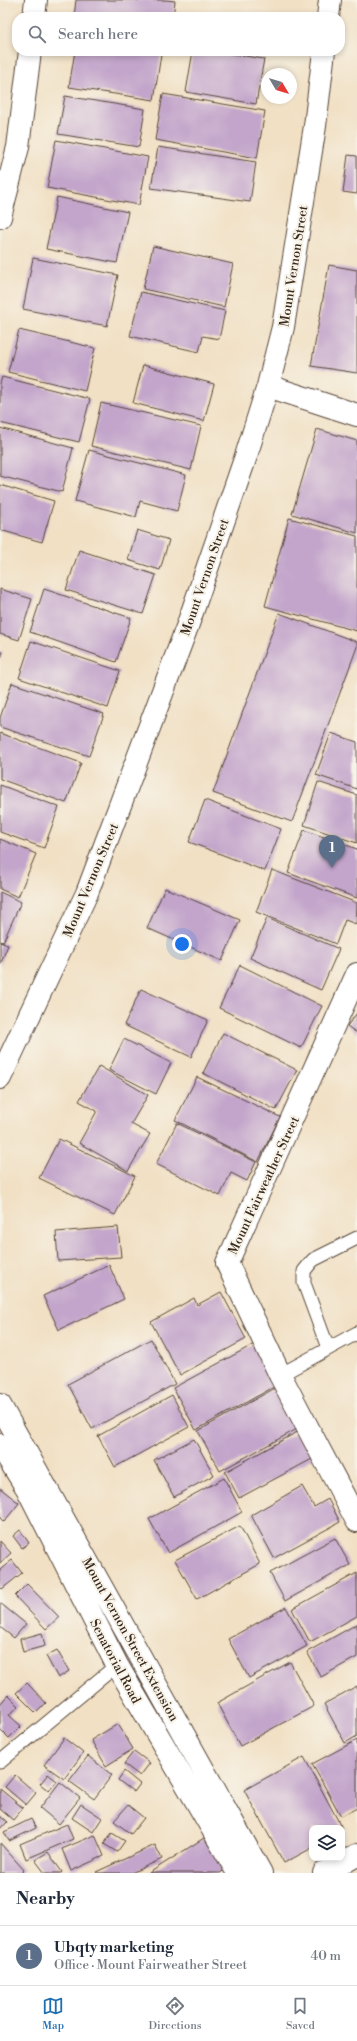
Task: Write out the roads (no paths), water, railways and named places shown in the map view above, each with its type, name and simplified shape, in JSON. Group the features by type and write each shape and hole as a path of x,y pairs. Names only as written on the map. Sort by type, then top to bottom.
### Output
{"street":[{"path":"35,12 36,0"},
{"path":"329,12 330,0"},
{"path":"0,217 18,147 29,56"},
{"name":"Mount Vernon Street","path":"0,1078 87,893 188,627 246,456 268,386 283,327 315,126 323,56"},
{"path":"268,386 357,414"},
{"name":"Mount Fairweather Street","path":"357,974 227,1264 280,1375 357,1521"},
{"name":"Mount Vernon Street Extension","path":"0,1405 261,1873"},
{"name":"Senatorial Road","path":"0,1445 28,1490 117,1665 238,1873"},
{"path":"324,1873 357,1855"}],"lane":[{"path":"328,1348 304,1283 304,1271 312,1260 357,1238"},
{"path":"280,1375 357,1333"},
{"path":"0,1762 117,1665"}],"place":[{"name":"Ubqty marketing","path":"332,868"}]}
